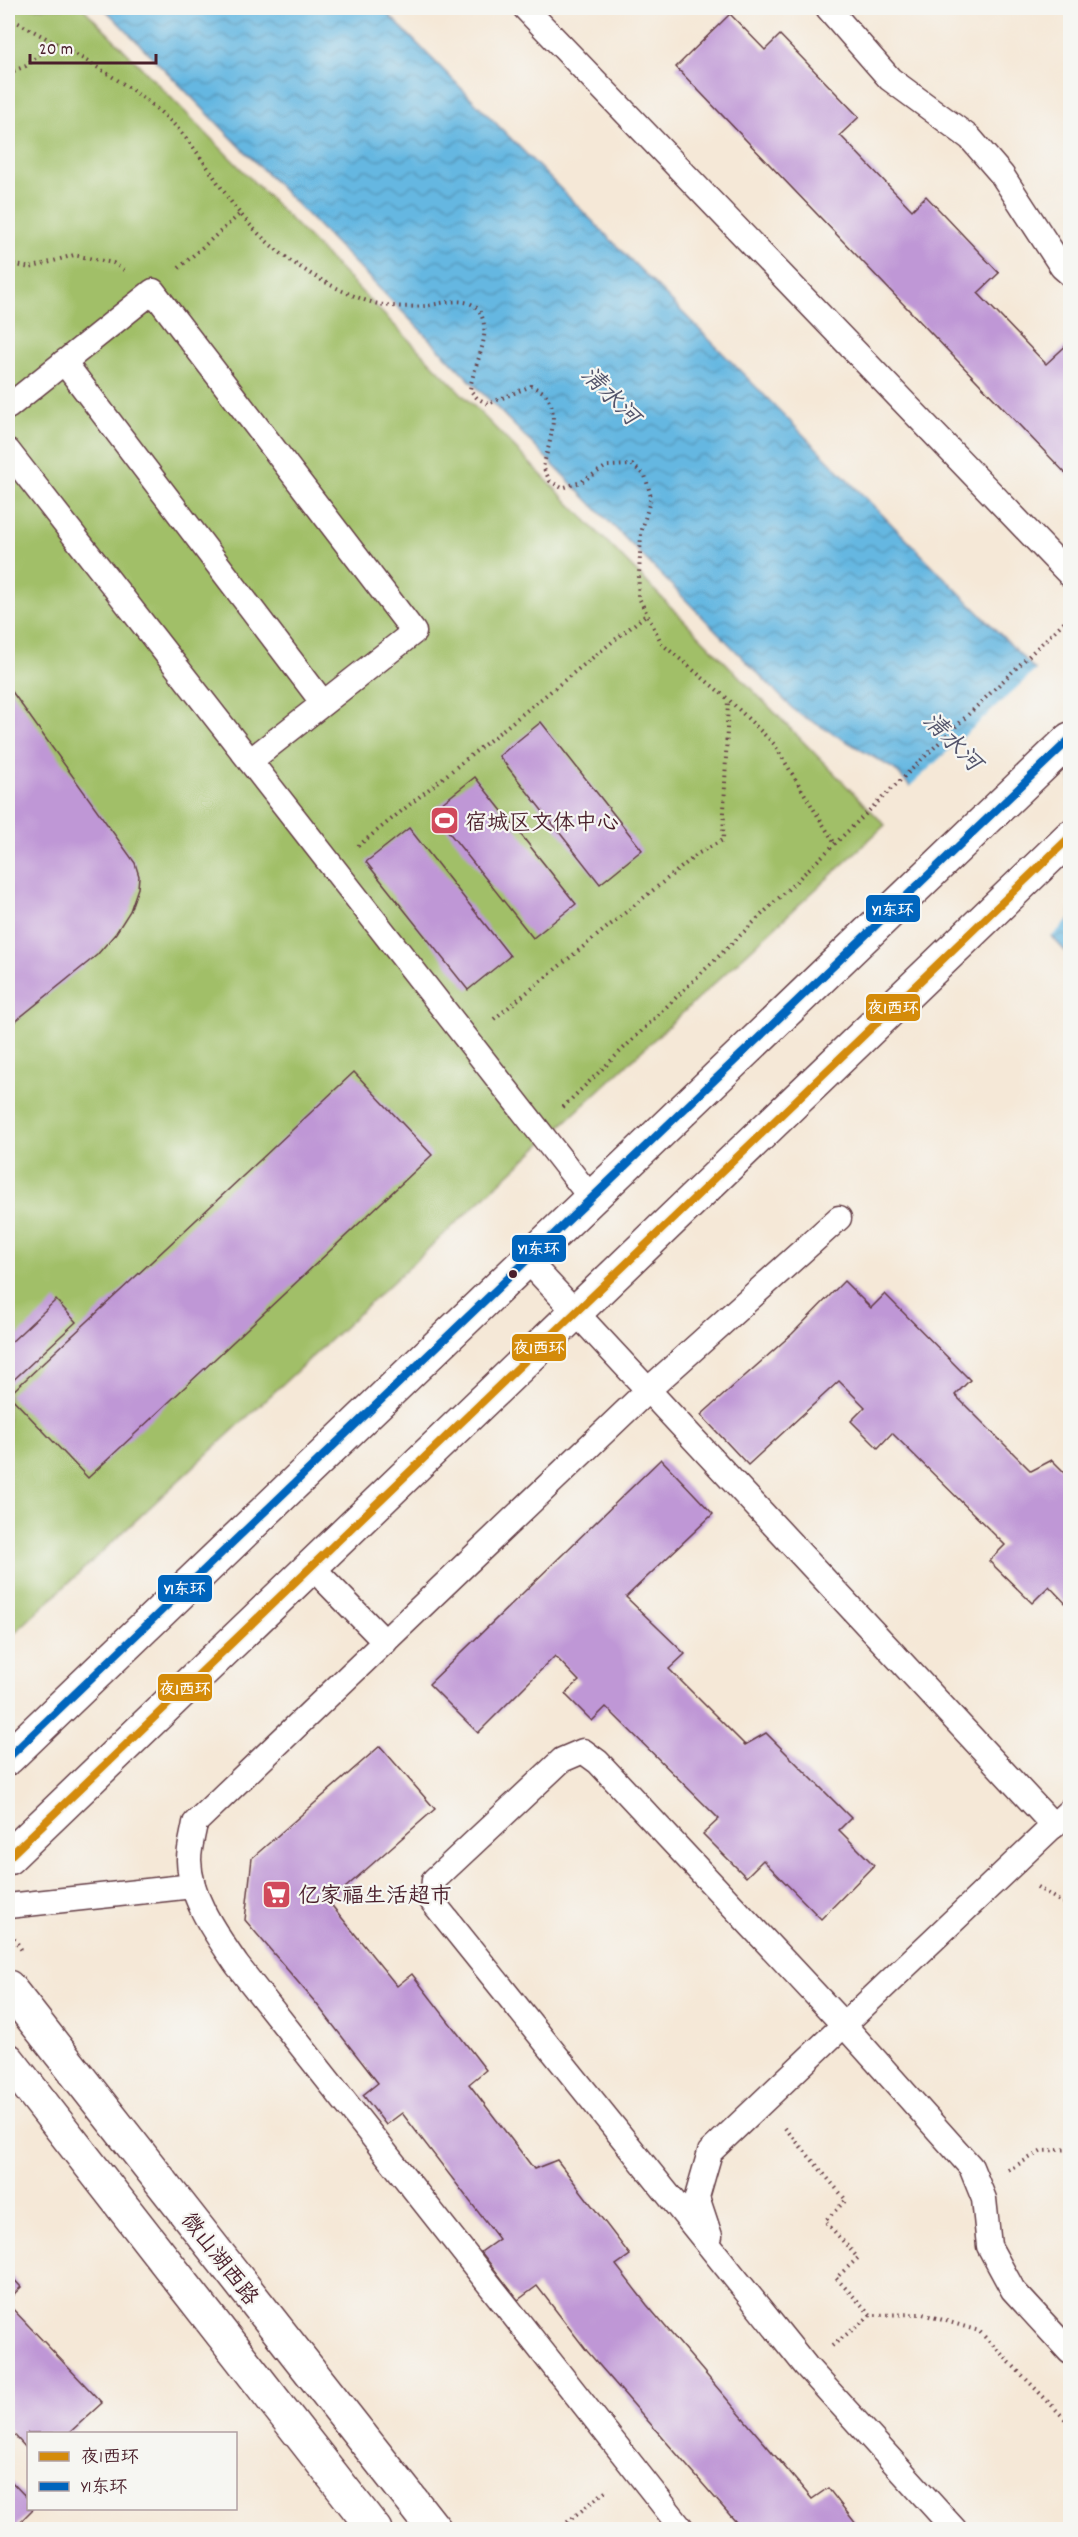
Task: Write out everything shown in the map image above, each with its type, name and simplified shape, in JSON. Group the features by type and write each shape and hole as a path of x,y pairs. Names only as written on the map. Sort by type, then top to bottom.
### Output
{"main road":[{"path":"8,1758 1071,739"},
{"path":"8,1858 1071,837"},
{"name":"微山湖西路","path":"8,1987 435,2529"},
{"name":"微山湖西路","path":"8,2060 375,2529"}],"lane":[{"path":"525,8 1071,574"},
{"path":"828,8 890,79 970,138 1002,175 1062,267 1071,274"},
{"path":"8,407 153,291 414,632 250,760"},
{"path":"64,362 323,703"},
{"path":"8,451 591,1198"},
{"path":"682,2529 237,1965 211,1927 193,1887 189,1859 195,1823 648,1390 840,1218"},
{"path":"526,1260 648,1390 1062,1818 710,2152 697,2198 717,2255"},
{"path":"311,1566 385,1642"},
{"path":"955,2529 806,2366 432,1901 434,1880 562,1760 583,1751 598,1762 844,2025 971,2167 984,2199 989,2246 998,2263 1013,2290 1071,2352"},
{"path":"8,1906 193,1887"}],"path":[{"path":"8,17 115,79 165,116 192,145 240,214 261,238 289,259 341,290 382,305 423,306 457,300 474,306 483,318 486,337 472,373 470,390 477,398 488,404 531,386 545,394 553,412 549,447 543,467 550,481 562,488 581,482 607,466 632,465 645,475 651,497 641,533 638,596 662,644 728,699 774,744 837,842"},
{"path":"8,73 26,66 53,43"},
{"path":"8,263 30,268 74,255 113,263 153,291 240,214"},
{"path":"332,866 647,614"},
{"path":"538,1130 1071,616"},
{"path":"468,1040 699,853 723,840 728,699"},
{"path":"762,2102 846,2200 825,2221 858,2258 836,2278 870,2315"},
{"path":"979,2187 1042,2151 1071,2149"},
{"path":"806,2366 870,2315 923,2314 979,2331 1071,2424"},
{"path":"558,2529 634,2468"}],"green space":[{"name":"宿城区文体中心","path":"8,8 83,8 885,825 8,1639"}],"water":[{"name":"清水河","path":"104,8 382,8 1070,705 1070,956 894,769 796,712"}],"pier":[{"path":"1038,668 1070,701 1070,919 1050,938 908,788"}],"building":[{"path":"730,14 765,50 780,35 859,117 840,135 912,210 926,196 999,273 978,293 1046,364 1070,342 1070,478 676,67"},
{"path":"8,686 135,863 139,876 138,888 130,911 116,933 97,955 8,1027"},
{"path":"541,722 642,850 600,884 499,756"},
{"path":"475,777 576,904 533,938 432,811"},
{"path":"409,828 510,956 468,990 366,862"},
{"path":"354,1072 432,1155 88,1478 9,1395"},
{"path":"844,1281 871,1308 885,1294 970,1380 955,1395 1031,1471 1052,1460 1070,1478 1070,1608 1049,1586 1032,1603 989,1561 1005,1545 892,1433 878,1448 851,1421 865,1407 839,1381 748,1465 701,1415 792,1334"},
{"path":"56,1300 76,1322 8,1385 8,1345"},
{"path":"661,1459 713,1514 626,1597 685,1654 669,1669 745,1745 766,1733 851,1818 839,1830 874,1865 821,1919 763,1860 746,1877 703,1834 719,1819 606,1707 592,1721 565,1694 579,1681 555,1656 478,1733 429,1684"},
{"path":"380,1746 435,1809 329,1902 397,1986 412,1974 486,2070 469,2084 534,2169 557,2160 630,2255 616,2265 647,2305 812,2499 828,2488 860,2529 742,2529 587,2351 537,2286 518,2300 481,2252 499,2239 402,2113 386,2125 363,2095 378,2083 315,2002 245,1920 252,1858"},
{"path":"8,2273 21,2287 8,2300"},
{"path":"8,2304 102,2403 70,2432 27,2432 27,2449 8,2428"},
{"path":"8,2478 27,2498 27,2510 32,2510 13,2529 8,2529"}],"transit line":[{"name":"Y1东环","path":"8,1758 1070,739"},
{"name":"夜1西环","path":"8,1858 1070,837"}],"place":[{"name":"宿城区文体中心","path":"444,821"},
{"name":"亿家福生活超市","path":"277,1894"}]}
